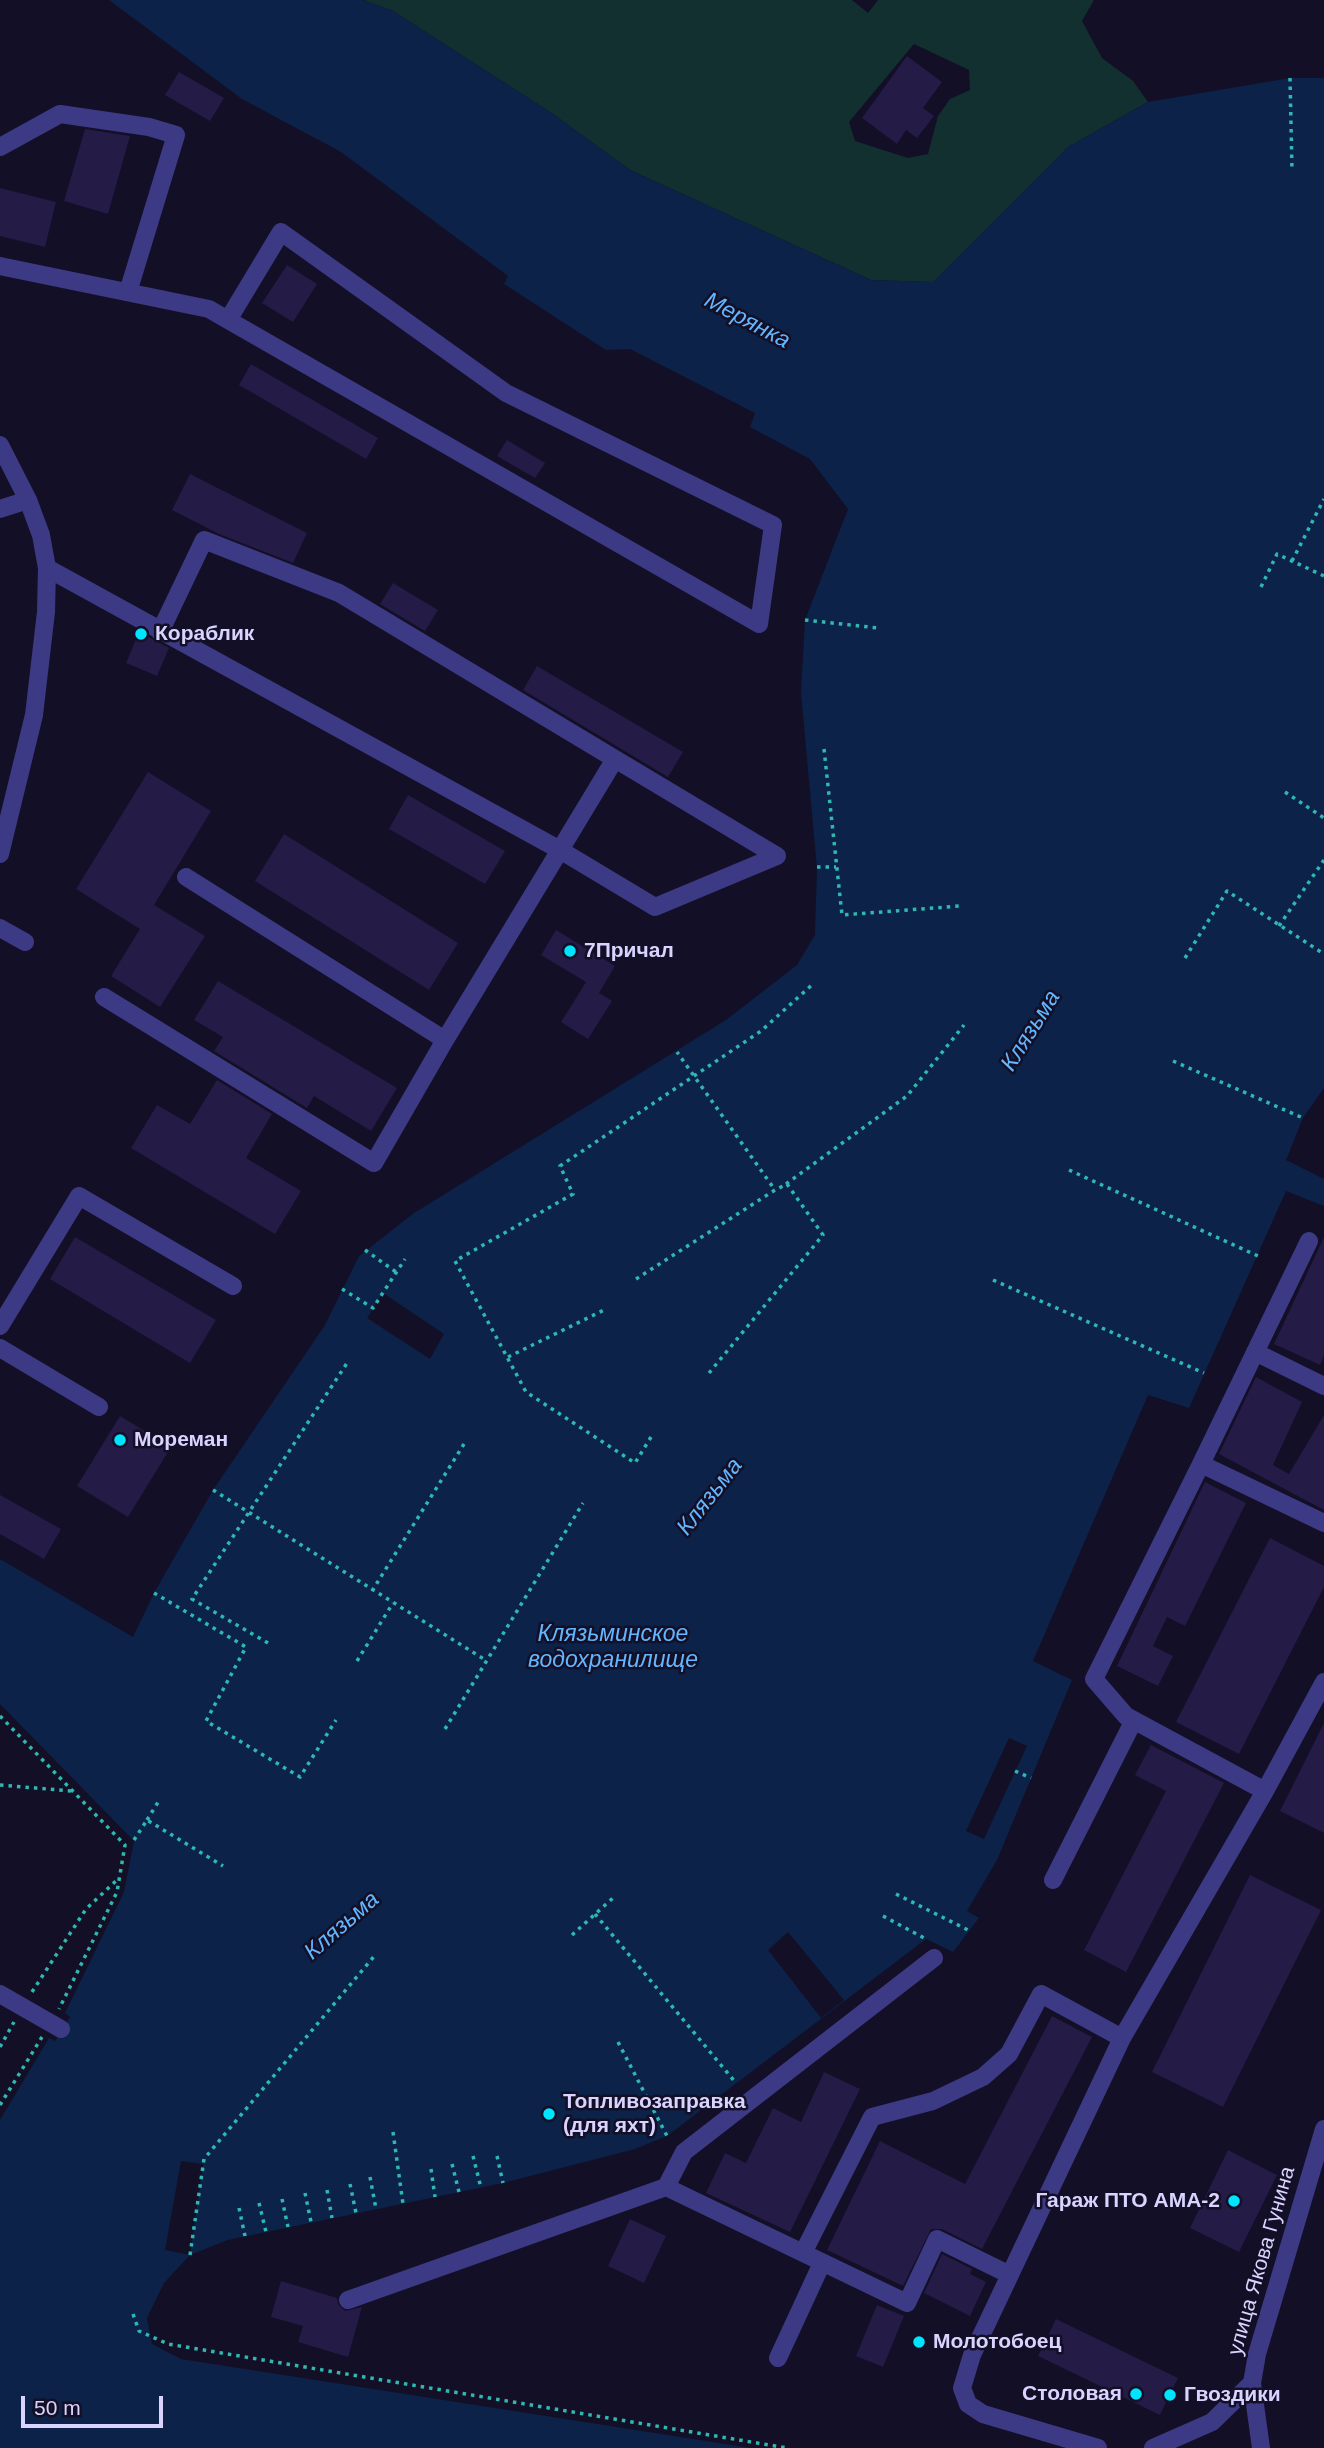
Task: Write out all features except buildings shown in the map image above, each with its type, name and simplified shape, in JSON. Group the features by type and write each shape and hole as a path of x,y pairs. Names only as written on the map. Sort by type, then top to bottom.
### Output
{"street":[{"path":"0,147 60,114 149,127 176,135 128,292"},
{"path":"0,266 209,309 228,320 723,603 759,624 773,525 506,393 281,232 228,320"},
{"path":"0,445 41,535 47,568 46,612 34,715 0,854"},
{"path":"0,509 27,500"},
{"path":"47,568 160,632 560,850 655,907 777,856 339,593 204,540 160,632"},
{"path":"104,997 374,1163 444,1040 615,759"},
{"path":"186,877 444,1040"},
{"path":"0,928 25,942"},
{"path":"0,1326 79,1196 233,1286"},
{"path":"1265,1791 1126,1716 1094,1679 1309,1241"},
{"path":"0,1348 99,1407"},
{"path":"1255,1352 1324,1386"},
{"path":"1201,1464 1324,1523"},
{"path":"1098,2448 983,2414 968,2404 962,2388 972,2355 1122,2038 1265,1791 1324,1682"},
{"path":"1054,1880 1134,1720"},
{"path":"348,2300 666,2187 684,2152 934,1958"},
{"path":"0,1994 56,2026"},
{"path":"803,2253 872,2117 933,2101 983,2077 1009,2054 1041,1994 1122,2038"},
{"name":"улица Якова Гунина","path":"1261,2448 1252,2383 1256,2354 1324,2129"},
{"path":"666,2187 907,2304 937,2239 1010,2275"},
{"path":"778,2358 822,2263"},
{"path":"1153,2448 1212,2422 1252,2383"}],"path":[{"path":"1290,78 1292,170"},
{"path":"1292,561 1324,499"},
{"path":"1261,587 1277,554 1324,576"},
{"path":"805,620 878,628"},
{"path":"824,749 842,915 960,906"},
{"path":"1285,792 1324,818"},
{"path":"1279,926 1324,860"},
{"path":"817,867 836,867"},
{"path":"1185,958 1227,891 1324,954"},
{"path":"651,1437 635,1463 526,1392 455,1261 573,1194 560,1166 761,1031 814,983"},
{"path":"636,1279 787,1184 907,1096 964,1024"},
{"path":"677,1052 775,1191"},
{"path":"1173,1061 1303,1118"},
{"path":"1069,1170 1258,1256"},
{"path":"709,1373 823,1235 787,1184"},
{"path":"365,1250 397,1272"},
{"path":"342,1289 373,1308 405,1259"},
{"path":"993,1280 1204,1373"},
{"path":"507,1357 604,1310"},
{"path":"268,1643 192,1599 349,1360"},
{"path":"372,1591 464,1444"},
{"path":"213,1490 487,1661"},
{"path":"445,1729 583,1503"},
{"path":"154,1593 246,1647 206,1721 300,1777 336,1720"},
{"path":"357,1661 393,1603"},
{"path":"0,1716 125,1845 117,1892 56,2026 0,2105"},
{"path":"1015,1771 1031,1778"},
{"path":"0,1784 73,1791"},
{"path":"134,1840 160,1799"},
{"path":"147,1820 223,1866"},
{"path":"0,2047 86,1909 120,1877"},
{"path":"896,1894 970,1931"},
{"path":"572,1935 614,1898"},
{"path":"595,1914 736,2083"},
{"path":"883,1916 926,1939"},
{"path":"190,2255 204,2159 376,1954"},
{"path":"618,2042 667,2136"},
{"path":"393,2132 404,2203"},
{"path":"497,2156 503,2183"},
{"path":"473,2157 481,2188"},
{"path":"452,2164 459,2192"},
{"path":"431,2169 435,2197"},
{"path":"370,2177 376,2209"},
{"path":"350,2185 356,2213"},
{"path":"327,2190 332,2218"},
{"path":"305,2193 312,2222"},
{"path":"282,2199 288,2227"},
{"path":"259,2203 265,2232"},
{"path":"239,2208 245,2236"},
{"path":"133,2314 139,2331 168,2344 787,2448"}],"green space":[{"path":"363,0 852,0 868,13 878,0 1094,0 1082,21 1102,58 1133,81 1148,102 1068,147 933,282 871,280 630,170 553,114 393,11","holes":["914,44 969,70 970,90 950,99 938,116 928,154 908,158 855,141 849,122"]}],"water":[{"name":"Клязьминское водохранилище","path":"109,0 363,0 393,11 553,114 630,170 871,280 933,282 1068,147 1148,102 1290,78 1324,78 1324,1088 1303,1118 1286,1160 1324,1179 1324,1206 1286,1191 1189,1408 1148,1395 1033,1661 1072,1680 997,1860 967,1911 979,1918 953,1952 926,1939 667,2136 635,2149 503,2183 228,2240 190,2255 164,2283 147,2318 152,2344 181,2359 751,2448 0,2448 0,2120 49,2038 55,2041 70,2017 65,2013 124,1892 134,1841 0,1704 0,1559 133,1637 154,1593 213,1490 325,1325 359,1256 414,1213 726,1020 797,965 815,935 817,868 801,693 805,620 848,509 810,459 750,427 755,413 630,349 606,350 504,284 508,276 341,152 242,99"}],"pier":[{"path":"383,1293 444,1334 430,1359 367,1318"},
{"path":"1009,1738 1027,1746 984,1839 966,1831"},
{"path":"788,1932 844,2000 821,2018 768,1950"},
{"path":"181,2161 203,2164 190,2255 165,2250"}],"place":[{"name":"Кораблик","path":"141,634"},
{"name":"7Причал","path":"570,951"},
{"name":"Мореман","path":"120,1440"},
{"name":"Топливозаправка (для яхт)","path":"549,2114"},
{"name":"Гараж ПТО АМА-2","path":"1234,2201"},
{"name":"Молотобоец","path":"919,2342"},
{"name":"Столовая","path":"1136,2394"},
{"name":"Гвоздики","path":"1170,2395"}],"water label":[{"name":"Мерянка","path":"747,321"},
{"name":"Клязьма","path":"1031,1031"},
{"name":"Клязьма","path":"710,1497"},
{"name":"Клязьма","path":"342,1926"}]}
